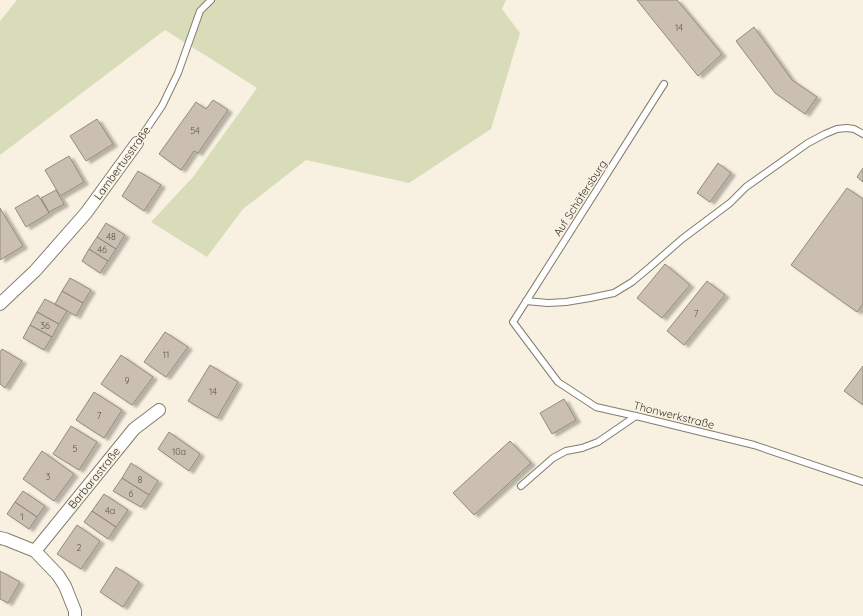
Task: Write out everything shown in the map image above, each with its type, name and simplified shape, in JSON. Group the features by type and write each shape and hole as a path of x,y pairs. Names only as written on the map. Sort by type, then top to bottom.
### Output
{"street":[{"name":"Lambertusstraße","path":"0,304 35,271 86,212 138,143"},
{"name":"Barbarastraße","path":"35,551 134,429 159,410"},
{"path":"0,538 35,551 58,575 65,586 75,611 75,616"}],"lane":[{"name":"Lambertusstraße","path":"138,143 162,106 178,73 200,11 211,0"},
{"name":"Auf Schäfersburg","path":"513,322 664,84"},
{"path":"526,301 548,303 566,302 614,293 632,282 682,239 730,203 746,187 808,143 837,129 854,129 863,134"},
{"name":"Thonwerkstraße","path":"513,322 558,382 596,407 754,445 863,482"},
{"path":"521,486 553,458 566,451 582,448 598,442 636,416"}],"green space":[{"path":"17,0 506,0 502,9 520,33 491,129 409,183 306,160 243,209 207,257 151,222 193,177 257,88 165,30 0,155 0,21"}],"building":[{"path":"637,0 677,0 722,54 698,76"},
{"path":"754,27 792,80 817,97 805,114 775,93 736,41"},
{"path":"213,100 228,110 198,153 194,151 181,170 159,154 196,102 206,109"},
{"path":"97,119 113,144 86,161 70,136"},
{"path":"69,156 84,182 60,196 45,170"},
{"path":"718,163 731,173 710,202 697,193"},
{"path":"863,168 863,182 857,177"},
{"path":"138,171 161,185 144,211 122,196"},
{"path":"847,188 863,199 863,304 857,312 791,265"},
{"path":"56,190 64,204 49,212 41,198"},
{"path":"38,195 49,213 26,227 15,208"},
{"path":"0,208 23,246 0,260"},
{"path":"106,223 125,235 116,249 97,237"},
{"path":"97,237 116,249 108,261 89,249"},
{"path":"89,249 108,261 100,273 82,261"},
{"path":"665,264 690,285 662,318 637,298"},
{"path":"70,278 91,290 83,303 62,291"},
{"path":"707,281 725,295 684,345 667,331"},
{"path":"62,291 83,303 76,316 55,304"},
{"path":"45,299 67,311 59,324 37,312"},
{"path":"37,312 59,324 52,337 30,325"},
{"path":"30,325 52,337 44,350 23,338"},
{"path":"165,332 188,347 166,377 144,362"},
{"path":"2,349 22,361 5,388 0,384 0,352"},
{"path":"121,355 153,377 132,405 101,384"},
{"path":"210,365 238,382 217,418 188,401"},
{"path":"863,366 863,405 844,391"},
{"path":"94,392 122,410 104,438 76,420"},
{"path":"564,399 576,420 552,434 540,413"},
{"path":"71,426 97,442 79,470 53,454"},
{"path":"169,432 200,454 189,471 158,449"},
{"path":"510,441 531,463 474,515 453,493"},
{"path":"42,451 74,474 54,501 23,479"},
{"path":"131,463 158,481 149,495 122,478"},
{"path":"122,478 149,495 141,507 113,491"},
{"path":"23,491 45,506 37,517 15,502"},
{"path":"104,494 128,510 116,527 92,511"},
{"path":"15,502 37,517 29,529 7,514"},
{"path":"92,511 116,527 108,539 84,522"},
{"path":"77,525 100,541 81,569 57,554"},
{"path":"116,567 139,582 123,607 100,592"},
{"path":"0,571 20,582 8,603 0,599"}]}
